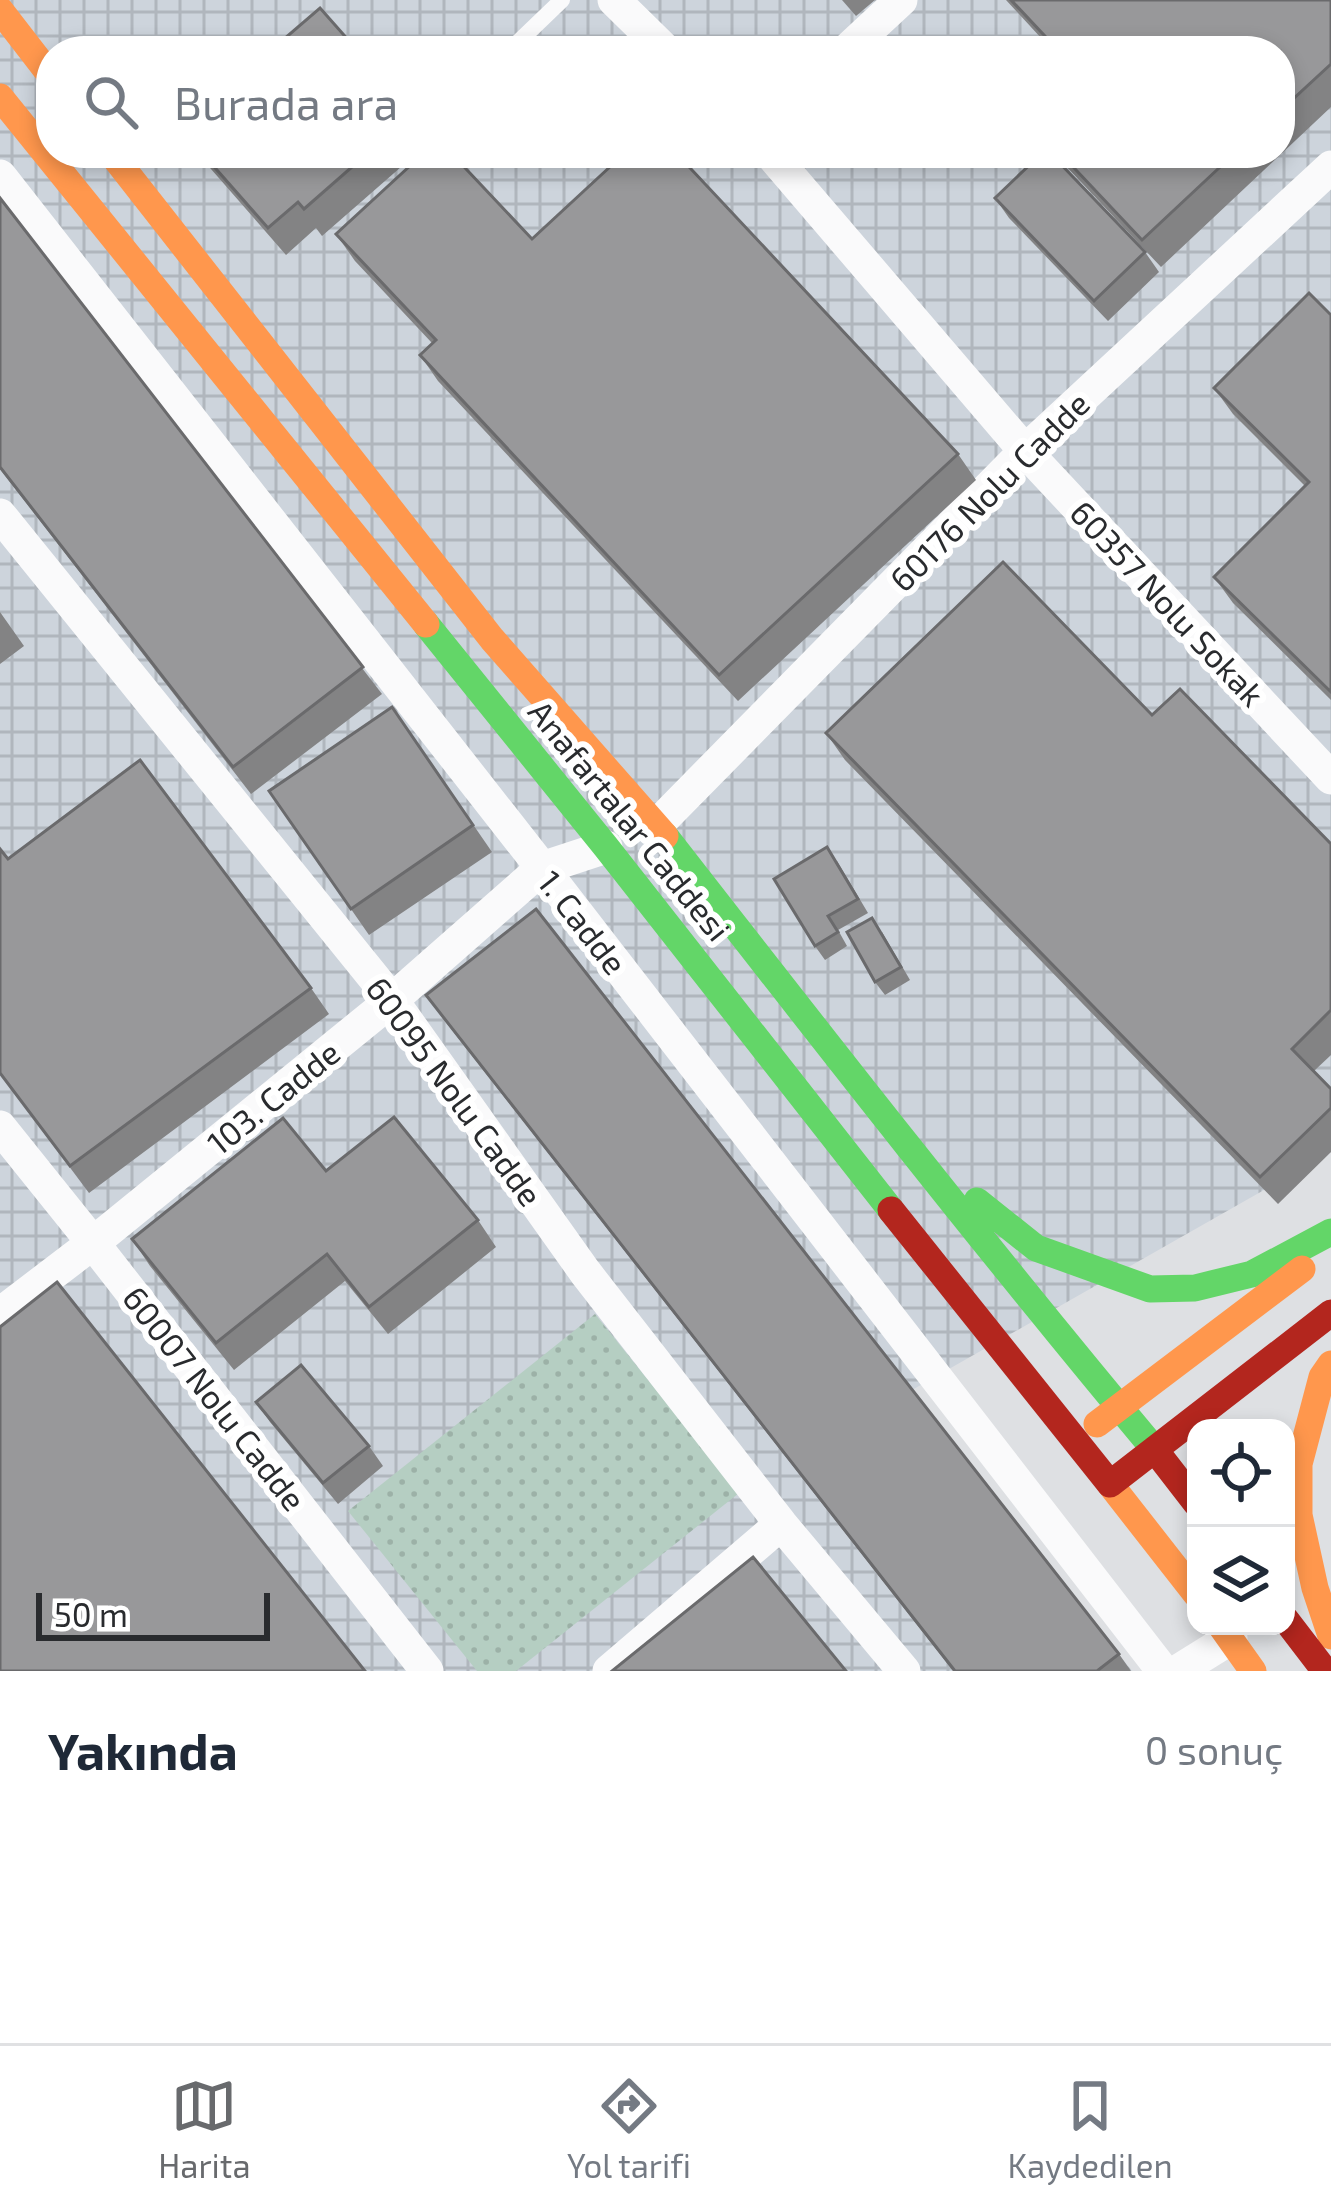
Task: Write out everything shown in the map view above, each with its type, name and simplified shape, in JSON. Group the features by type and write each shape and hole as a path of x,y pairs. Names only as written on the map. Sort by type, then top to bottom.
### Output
{"main road":[{"path":"0,10 36,57"},
{"name":"Anafartalar Caddesi","path":"0,97 36,142"},
{"name":"Anafartalar Caddesi","path":"57,168 606,847 1187,1582"},
{"name":"Anafartalar Caddesi","path":"123,168 491,639 657,825 905,1145 1187,1491"},
{"path":"905,1145 1036,1248 1150,1288 1195,1288 1252,1274 1331,1232"},
{"path":"1077,1439 1331,1247"},
{"path":"1110,1484 1331,1313"},
{"path":"1331,1364 1322,1377 1299,1464 1299,1515 1331,1636"},
{"path":"1295,1632 1325,1671"},
{"path":"1228,1635 1253,1671"}],"street":[{"path":"614,0 651,36"},
{"path":"862,36 901,0"},
{"name":"60176 Nolu Cadde","path":"657,825 1025,451 1331,167"},
{"name":"60357 Nolu Sokak","path":"783,168 1025,451 1326,762"},
{"name":"1. Cadde","path":"0,176 1163,1671"},
{"name":"60095 Nolu Cadde","path":"0,515 392,1000 585,1272 781,1524 904,1671"},
{"name":"103. Cadde","path":"0,1314 392,1000 542,868 606,847"},
{"name":"60007 Nolu Cadde","path":"0,1127 427,1671"},
{"path":"609,1671 781,1524"},
{"path":"1178,1671 1222,1635"}],"lane":[{"path":"525,36 562,0"}],"shaded area":[{"path":"0,0 1331,0 1331,1152 912,1390 1132,1671 0,1671"}],"green space":[{"path":"595,1314 739,1493 516,1671 477,1671 348,1511"}],"building":[{"path":"1011,0 1331,0 1331,64 1295,97 1295,36 1045,36"},
{"path":"320,8 345,36 287,36"},
{"path":"215,168 351,168 304,209 298,202 268,228"},
{"path":"408,168 465,168 532,239 609,168 690,168 958,454 719,675 420,355 436,340 336,234"},
{"path":"1026,168 1064,168 1145,252 1094,301 995,198"},
{"path":"1074,168 1219,168 1142,240"},
{"path":"0,198 363,667 233,767 0,467"},
{"path":"1309,293 1331,315 1331,692 1214,577 1309,482 1214,388"},
{"path":"1003,562 1152,715 1180,689 1331,844 1331,1010 1292,1049 1331,1089 1331,1108 1260,1177 826,733"},
{"path":"392,707 473,825 351,909 269,791"},
{"path":"140,760 311,988 70,1166 0,1073 0,849 8,859"},
{"path":"827,847 858,899 828,916 838,932 815,946 774,879"},
{"path":"536,909 1119,1654 1097,1671 955,1671 426,995"},
{"path":"872,918 901,967 875,982 847,932"},
{"path":"394,1117 478,1220 369,1307 327,1254 216,1343 132,1239 283,1118 326,1171"},
{"path":"57,1282 365,1671 0,1671 0,1327"},
{"path":"301,1365 369,1446 323,1483 256,1402"},
{"path":"753,1557 846,1671 612,1671"}],"traffic: fast":[{"path":"426,624 891,1210"},
{"path":"665,836 1155,1450"},
{"path":"977,1201 1036,1248 1150,1289 1195,1288 1252,1274 1331,1232"}],"traffic: slow":[{"path":"0,10 36,57"},
{"path":"0,97 36,142"},
{"path":"57,168 426,624"},
{"path":"123,168 492,639 665,836"},
{"path":"1097,1424 1302,1269"},
{"path":"1331,1364 1322,1377 1299,1464 1299,1515 1331,1636"},
{"path":"1110,1484 1187,1582"},
{"path":"1227,1635 1253,1671"}],"traffic: jam":[{"path":"891,1210 1110,1484 1331,1313"},
{"path":"1155,1450 1187,1491"},
{"path":"1295,1632 1325,1671"}]}
